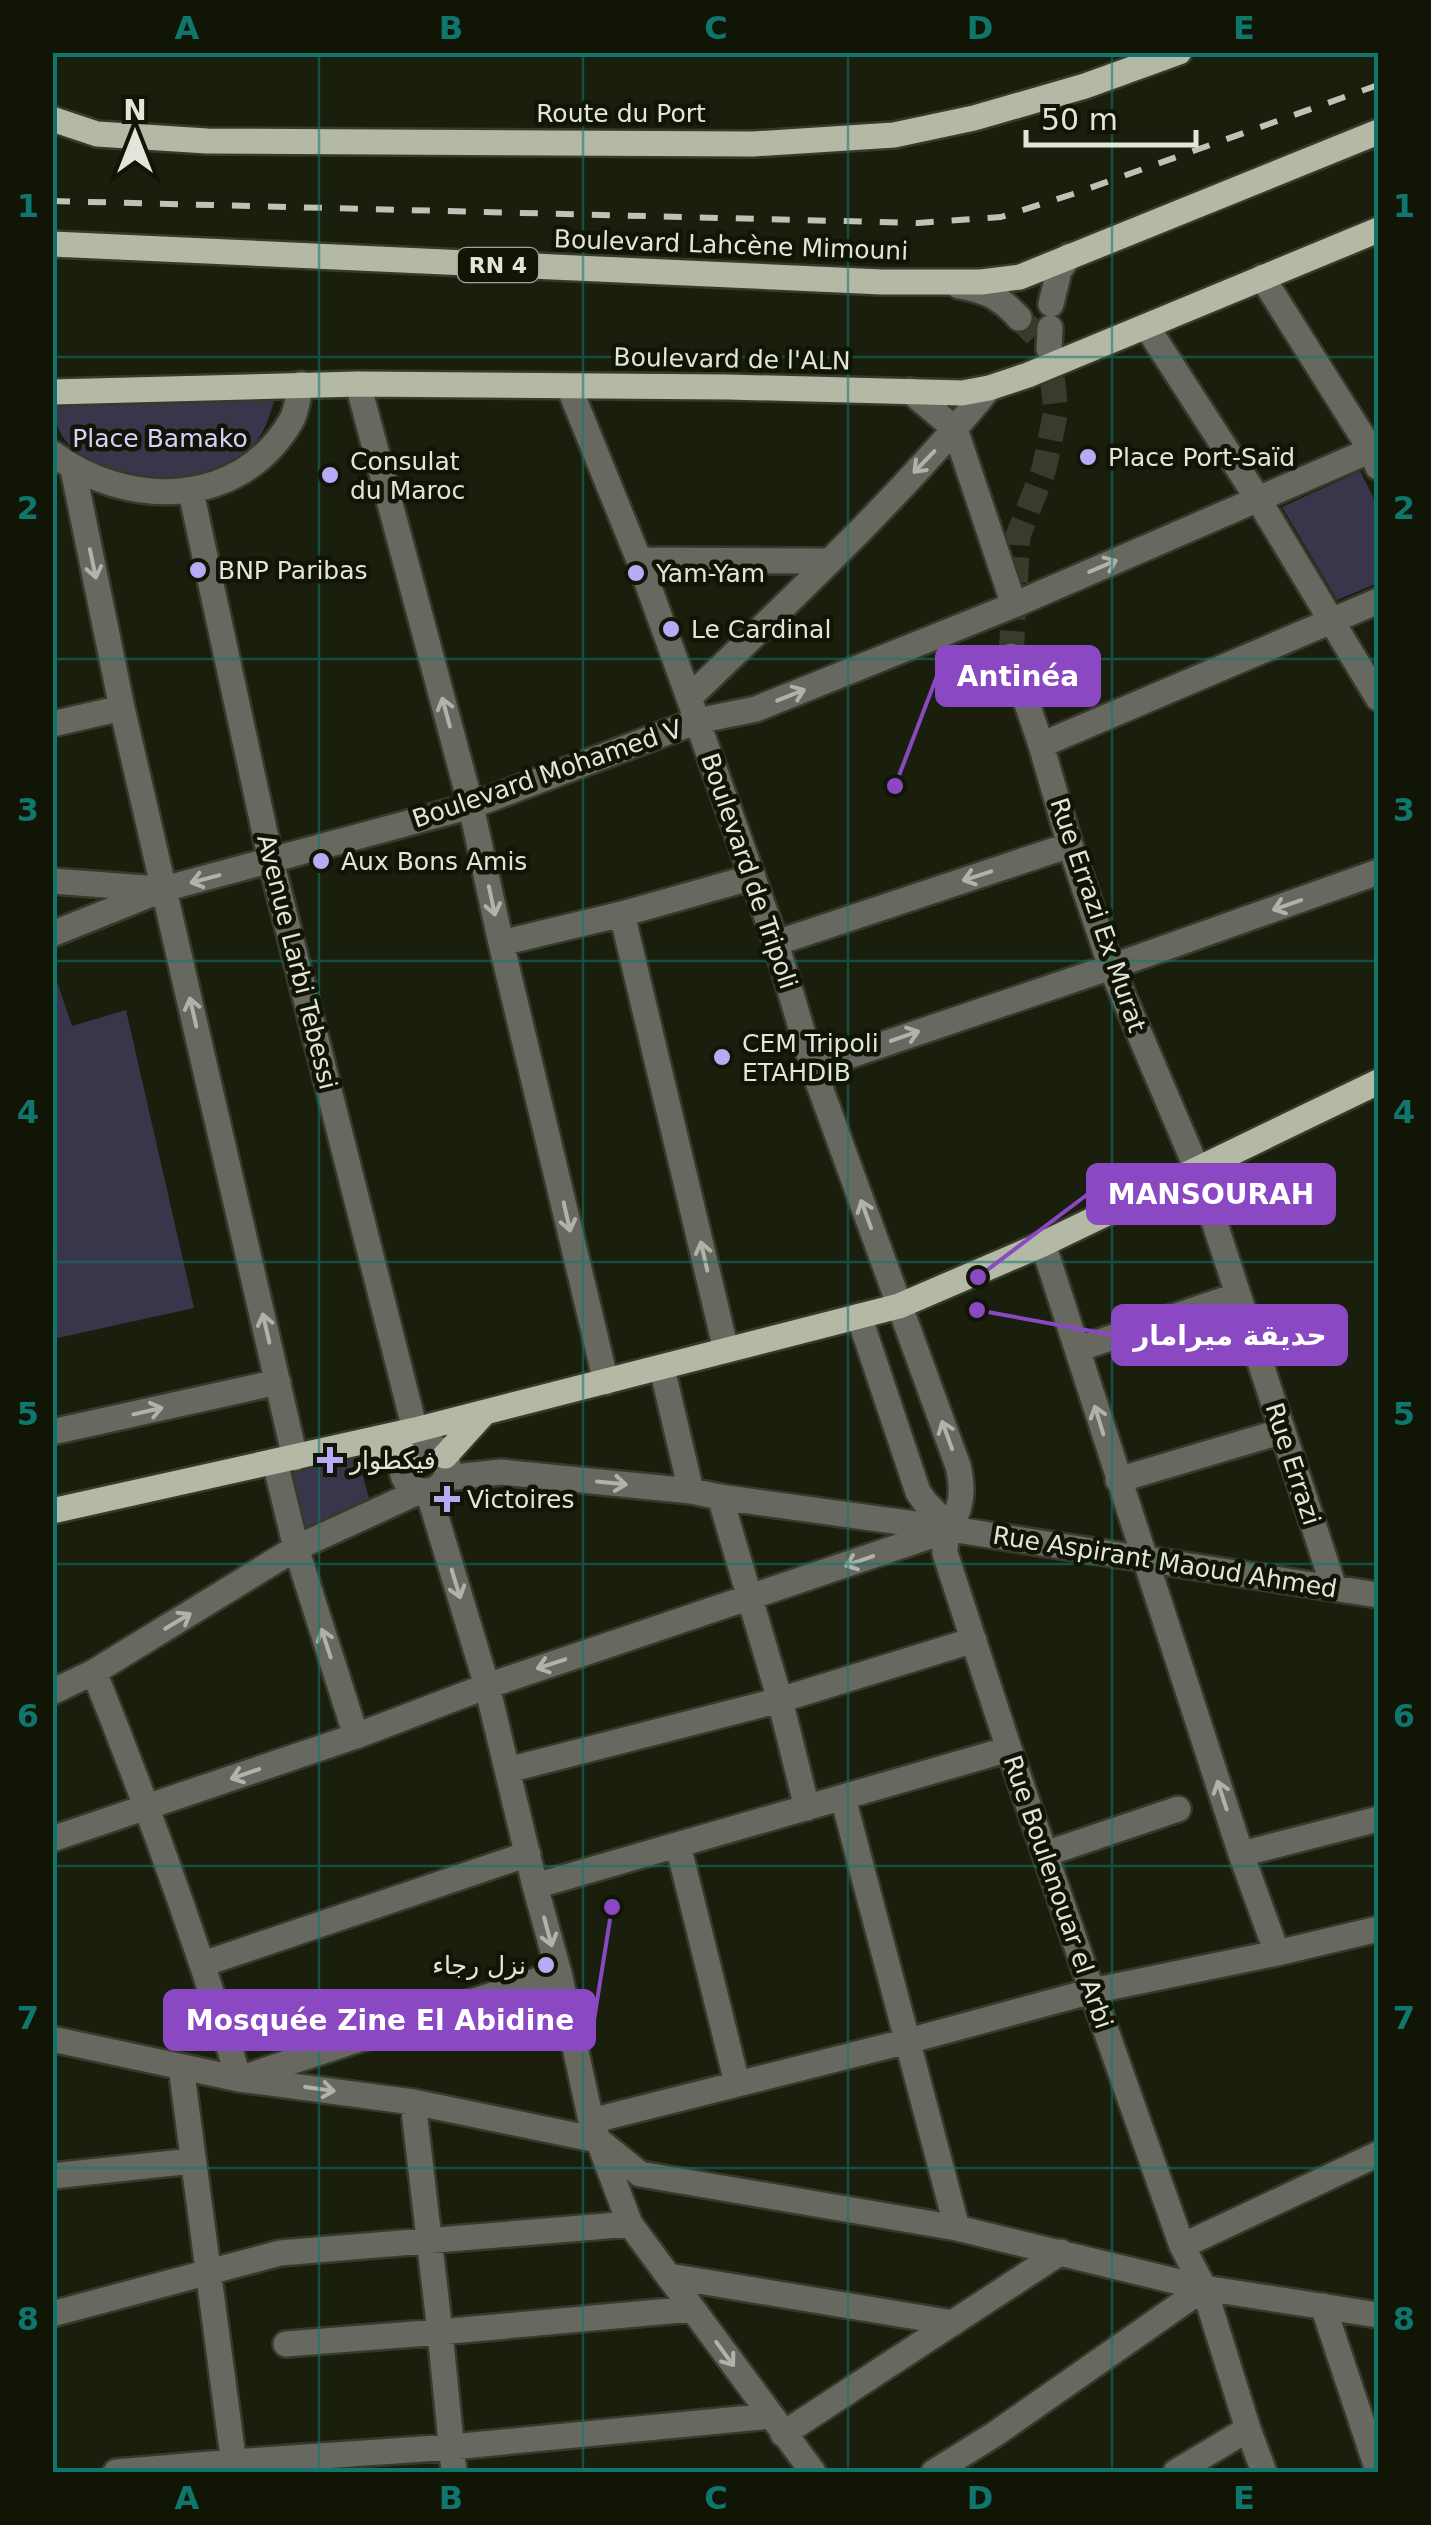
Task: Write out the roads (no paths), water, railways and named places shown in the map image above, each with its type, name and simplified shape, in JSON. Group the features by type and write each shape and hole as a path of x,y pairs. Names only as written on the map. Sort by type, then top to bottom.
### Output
{"main road":[{"name":"Route du Port","path":"52,119 97,134 208,141 788,142 894,135 974,118 1085,86 1179,52"},
{"name":"Boulevard Lahcène Mimouni","path":"52,244 756,278 981,282 1020,277 1378,132"},
{"name":"Boulevard de l'ALN","path":"52,392 358,384 962,392 1028,375 1378,230"},
{"path":"52,1511 365,1442 410,1442 483,1414 900,1306 1043,1244 1378,1082"},
{"path":"434,1479 483,1414"}],"street":[{"path":"944,284 980,290 1039,321 1069,256"},
{"path":"693,709 756,709 1258,499 1376,454 1262,277"},
{"path":"1147,327 1258,499 1378,698"},
{"path":"63,461 117,485 150,492 191,492 234,477 268,453 294,418 301,384"},
{"path":"358,384 472,806 606,1382"},
{"name":"Boulevard de Tripoli","path":"569,387 639,560 693,709 776,943 813,1068 958,1466 960,1504 951,1529"},
{"path":"693,709 989,388"},
{"path":"910,392 955,429 1014,604"},
{"path":"63,461 278,1382 296,1548 356,1736"},
{"name":"Avenue Larbi Tebessi","path":"191,492 271,861 410,1442 403,1476 407,1483 434,1479"},
{"path":"639,560 829,562"},
{"path":"1041,745 1378,601"},
{"name":"Rue Errazi Ex Murat","path":"1011,656 1111,966 1197,1169"},
{"path":"52,724 122,708"},
{"name":"Boulevard Mohamed V","path":"164,889 472,806 693,709"},
{"path":"776,943 1070,846"},
{"path":"813,1068 1378,872"},
{"path":"501,943 753,877"},
{"path":"52,881 164,889"},
{"path":"52,934 164,889"},
{"path":"622,914 726,1350"},
{"name":"Rue Errazi","path":"1197,1169 1334,1588"},
{"path":"1043,1244 1241,1854 1277,1953"},
{"path":"1078,1349 1238,1295"},
{"path":"52,1839 951,1529 918,1492 859,1316"},
{"path":"662,1368 691,1491"},
{"path":"52,1432 278,1382"},
{"path":"1118,1480 1283,1432"},
{"path":"410,1442 412,1449 426,1445 440,1450 434,1479 559,1973 594,2130 630,2224 814,2472"},
{"name":"Rue Aspirant Maoud Ahmed","path":"434,1479 501,1472 691,1491 1378,1594"},
{"path":"52,1692 94,1672 296,1548 434,1479"},
{"path":"720,1497 808,1808"},
{"name":"Rue Boulenouar el Arbi","path":"951,1529 945,1543 946,1553 1009,1749 1182,2246 1204,2288 1264,2472"},
{"path":"508,1770 780,1700 974,1640"},
{"path":"94,1672 148,1808 238,2078"},
{"path":"535,1886 1009,1749"},
{"path":"843,1798 957,2228"},
{"path":"1044,1854 1178,1808"},
{"path":"1241,1854 1378,1818"},
{"path":"678,1845 737,2083"},
{"path":"203,1964 528,1854"},
{"path":"52,2040 238,2078 594,2130 737,2083 1092,1992 1378,1928"},
{"path":"238,2078 559,1973"},
{"path":"181,2067 234,2467"},
{"path":"413,2102 453,2460"},
{"path":"594,2130 640,2174 957,2228 1204,2288 1378,2315"},
{"path":"1182,2246 1378,2154"},
{"path":"52,2176 192,2161"},
{"path":"52,2314 280,2253 630,2224"},
{"path":"116,2472 453,2460 776,2425 952,2324 1061,2252"},
{"path":"669,2276 952,2324"},
{"path":"934,2472 1204,2288"},
{"path":"1322,2306 1370,2422 1378,2471"},
{"path":"286,2344 692,2309"},
{"path":"1176,2472 1248,2429"}],"tunnel":[{"path":"1019,318 1036,335"},
{"path":"1011,656 1018,536 1044,469 1056,411 1049,349"}],"railway":[{"path":"52,201 918,223 1001,217 1378,85"}],"place":[{"name":"Place Port-Saïd","path":"1088,457"},
{"name":"Consulat du Maroc","path":"330,475"},
{"name":"BNP Paribas","path":"198,570"},
{"name":"Yam-Yam","path":"636,573"},
{"name":"Le Cardinal","path":"671,629"},
{"name":"Antinéa","path":"895,786"},
{"name":"Aux Bons Amis","path":"321,861"},
{"name":"CEM Tripoli ETAHDIB","path":"722,1057"},
{"name":"MANSOURAH","path":"978,1277"},
{"name":"حديقة ميرامار","path":"977,1310"},
{"name":"فيكطوار","path":"330,1460"},
{"name":"Victoires","path":"447,1499"},
{"name":"Mosquée Zine El Abidine","path":"612,1907"},
{"name":"نزل رجاء","path":"546,1965"}],"park label":[{"name":"Place Bamako","path":"160,438"}]}
